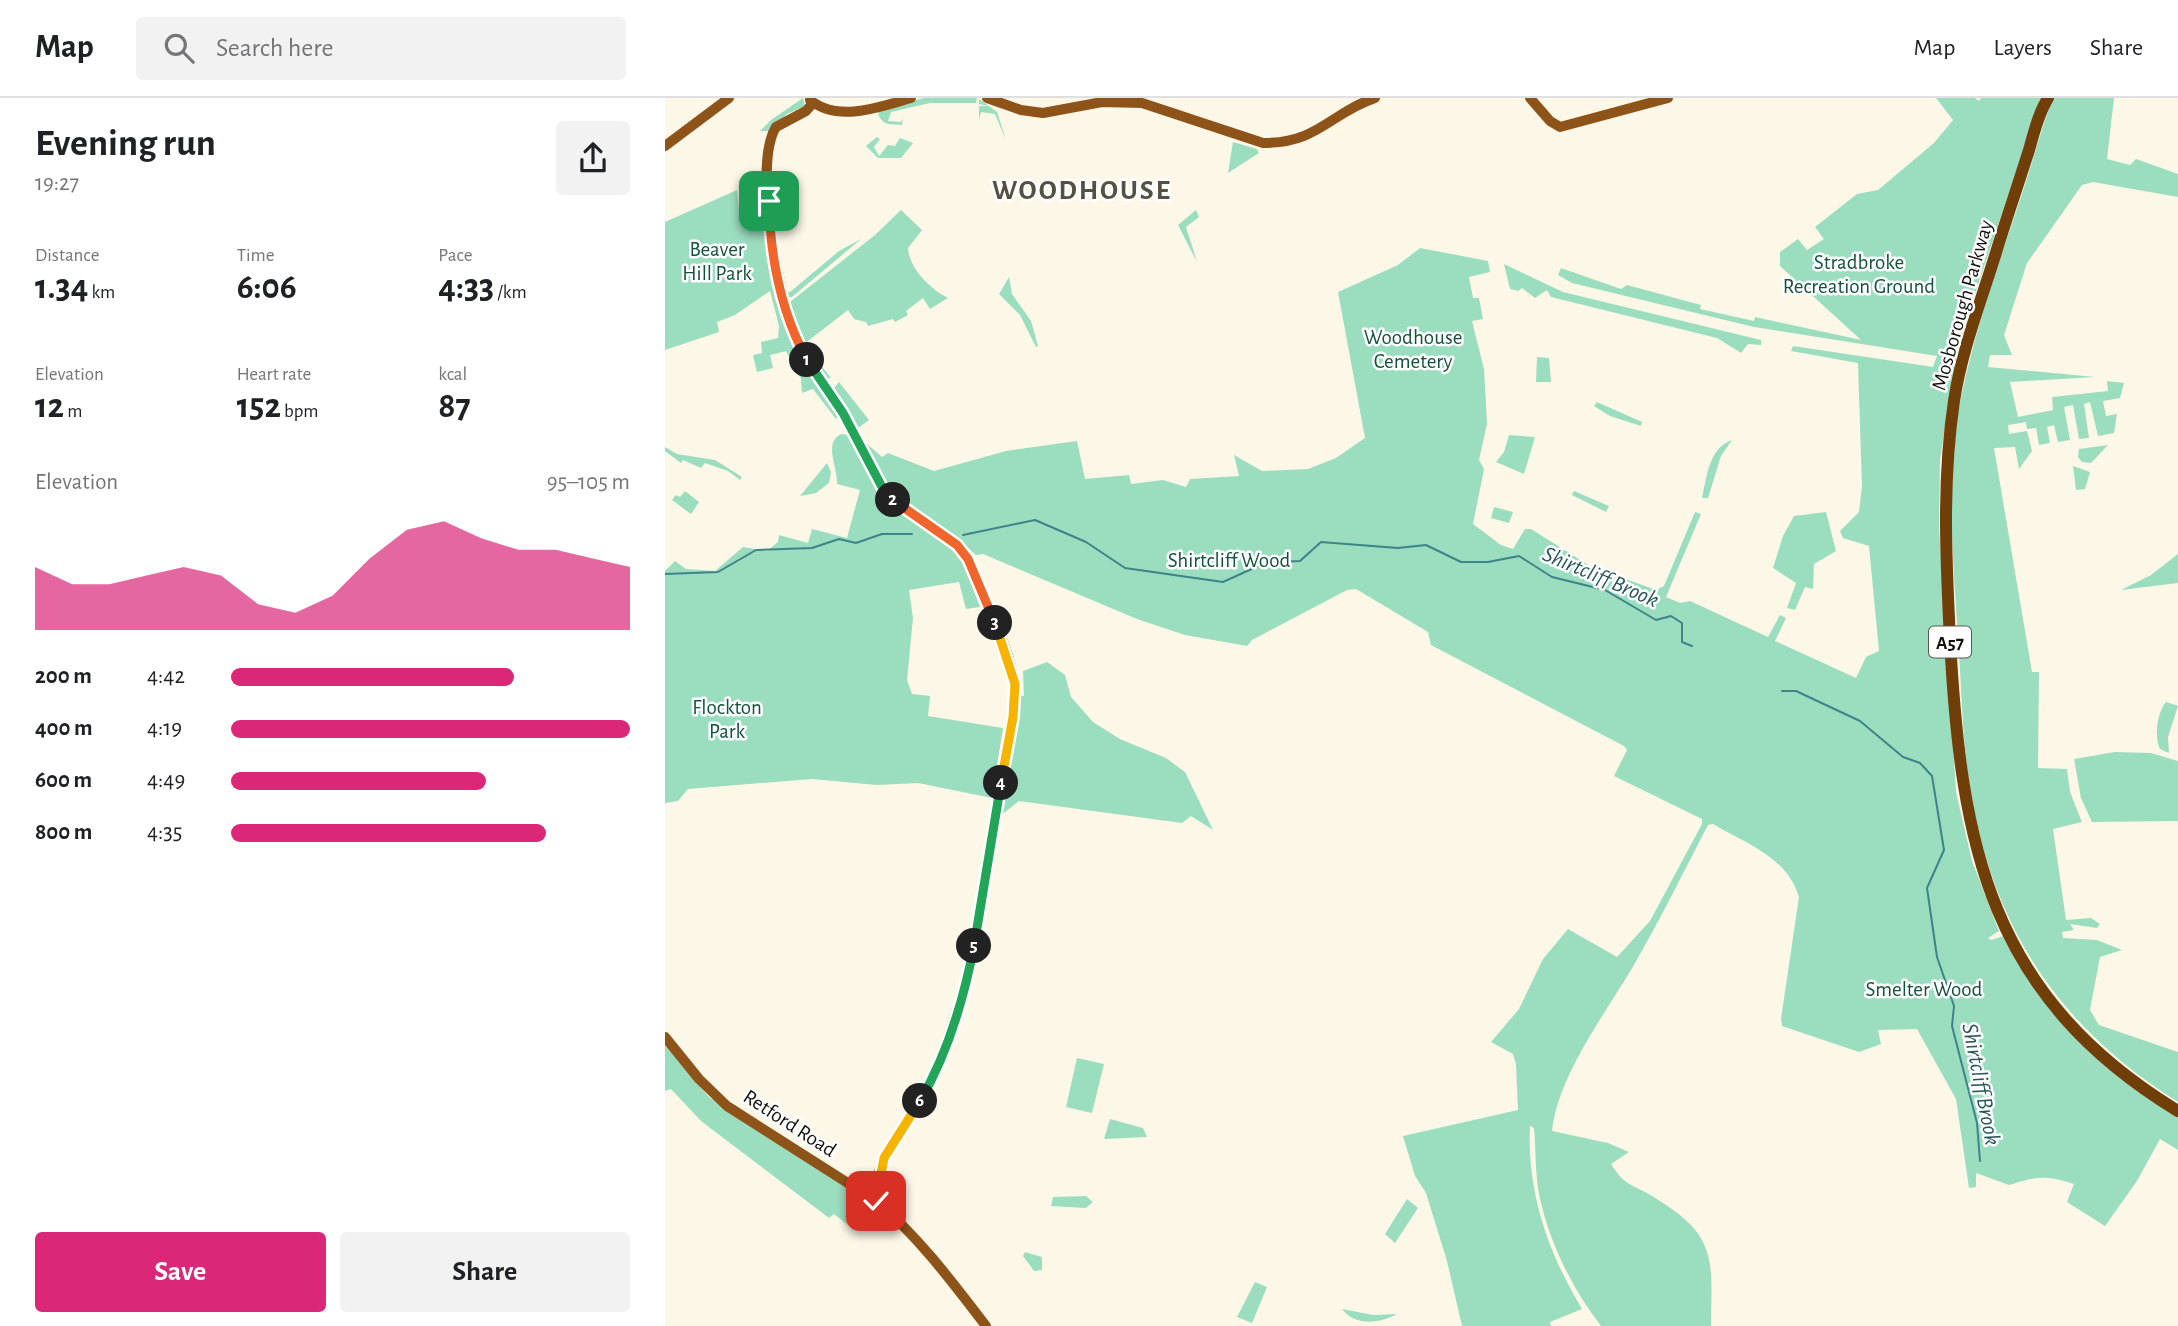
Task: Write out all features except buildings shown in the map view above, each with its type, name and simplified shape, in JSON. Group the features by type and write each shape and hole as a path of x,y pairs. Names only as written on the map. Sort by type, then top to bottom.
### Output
{"highway":[{"name":"Mosborough Parkway","path":"2045,101 1965,355 1950,437 1944,522 1952,671 1964,796 1988,889 2002,924 2033,976 2073,1027 2096,1051 2151,1095 2178,1111"}],"main road":[{"path":"665,146 729,98"},
{"path":"872,1199 890,1147 937,1070 969,972 1013,717 1015,684 1003,644 968,559 957,545 888,495 843,413 806,357 793,328 773,250 769,201 770,146 774,130 780,123 806,111 811,100 843,112 911,98"},
{"path":"987,98 1019,109 1043,113 1102,102 1142,103 1254,142 1275,143 1311,134 1375,98"},
{"path":"1530,98 1553,124 1565,127 1668,98"},
{"name":"Retford Road","path":"665,1037 713,1094 727,1106 891,1214 927,1253 986,1326"},
{"path":"879,1181 891,1214"}],"green space":[{"path":"803,98 805,106 787,114 769,131 760,131 771,120"},
{"path":"924,98 977,98 976,103 930,103 891,112 888,121 901,122 903,118 902,125 884,122 878,113 881,109"},
{"path":"1936,98 1975,98 1979,101 1981,98 2041,98 1959,341 1940,459 1939,527 1956,792 1972,861 1999,931 1988,938 1991,940 2003,936 2039,993 2099,1059 2178,1117 2178,1150 2160,1139 2137,1181 2105,1226 2067,1202 2074,1184 2064,1181 2041,1178 2009,1185 1976,1173 1976,1187 1969,1188 1956,1099 1917,1029 1878,1030 1881,1044 1859,1052 1782,1026 1799,897 1785,871 1775,861 1713,824 1708,825 1645,946 1585,1044 1556,1109 1552,1131 1608,1143 1629,1152 1611,1164 1621,1177 1689,1223 1706,1249 1710,1264 1711,1326 1601,1326 1572,1282 1556,1250 1540,1199 1534,1128 1530,1126 1532,1175 1542,1221 1559,1266 1582,1309 1550,1322 1551,1326 1462,1326 1447,1261 1426,1193 1415,1176 1403,1136 1518,1110 1513,1054 1491,1042 1519,1009 1543,959 1568,929 1617,957 1650,921 1702,824 1702,819 1614,776 1627,750 1624,746 1431,645 1428,632 1356,589 1347,590 1252,640 1247,646 1185,635 1137,619 983,554 976,555 947,530 892,494 866,443 882,457 888,453 934,471 1006,451 1077,441 1085,479 1129,475 1131,484 1163,480 1186,487 1190,479 1239,476 1234,455 1262,471 1308,469 1336,458 1365,438 1338,292 1398,265 1420,248 1488,261 1490,272 1469,277 1473,298 1479,298 1483,319 1472,321 1484,369 1487,424 1479,460 1484,469 1473,524 1501,545 1513,549 1525,529 1531,529 1590,566 1656,590 1664,586 1695,512 1701,514 1666,597 1680,603 1690,601 1768,637 1780,615 1786,618 1775,641 1856,678 1866,657 1879,651 1869,546 1843,538 1840,531 1859,512 1862,486 1858,363 1791,351 1793,346 1933,367 1937,356 1754,327 1572,283 1558,275 1561,268 1621,289 1627,285 1701,305 1700,309 1754,321 1755,317 1861,340 1780,266 1780,252 1798,239 1807,250 1824,239 1815,227 1857,194 1878,190 1934,143 1953,120"},
{"path":"2053,98 2114,98 2107,159 2130,165 2136,159 2178,174 2178,197 2093,182 2082,185 2027,263 2004,335 2012,355 1990,355 1988,367 2095,377 2010,382 2018,417 2053,410 2052,397 2108,391 2107,381 2124,383 2120,398 2103,401 2106,416 2117,414 2114,433 2098,436 2090,402 2084,404 2089,438 2079,439 2073,405 2064,407 2070,440 2058,442 2054,425 2047,427 2050,443 2039,445 2036,428 2027,429 2026,422 2008,425 2009,434 2027,431 2032,451 2019,469 2015,447 1994,448 2032,672 2039,672 2038,768 2067,769 2070,792 2082,822 2053,829 2066,920 2091,918 2100,924 2097,928 2070,924 2074,930 2062,932 2063,938 2097,940 2122,950 2100,957 2090,1010 2099,1025 2178,1052 2178,1102 2137,1074 2100,1043 2068,1009 2041,973 2017,934 1998,892 1983,847 1966,759 1952,529 1952,474 1957,419 1984,310"},
{"path":"979,99 997,112 1006,140 995,114 981,112 979,120 979,106 988,106 979,104"},
{"path":"877,137 880,139 874,147 879,156 888,145 895,146 900,138 913,143 901,158 878,158 866,146"},
{"path":"1233,142 1257,149 1259,153 1228,173"},
{"name":"Beaver Hill Park","path":"737,190 739,210 755,209 756,202 765,196 771,266 778,289 839,414 836,419 813,389 802,393 801,379 786,351 770,355 773,368 757,372 753,355 762,353 761,342 778,338 779,326 770,291 735,315 717,322 719,332 665,350 665,222"},
{"path":"901,210 922,230 908,248 912,263 934,289 948,298 930,309 923,298 906,311 908,315 895,322 893,319 868,326 866,322 854,319 848,310 804,344 831,378 825,378 803,344 790,302 875,235"},
{"path":"1196,210 1199,217 1186,227 1197,262 1178,225"},
{"path":"861,239 792,297 787,297 784,292 790,292 839,251"},
{"path":"1504,264 1563,292 1761,340 1761,345 1748,344 1741,353 1717,338 1551,297 1547,290 1535,298 1522,288 1518,291 1510,289"},
{"path":"1009,277 1012,294 1031,321 1038,346 1036,347 1020,315 999,294"},
{"path":"1537,357 1549,358 1551,382 1536,382"},
{"path":"839,382 869,420 858,428 834,388"},
{"path":"1597,402 1642,422 1641,426 1610,416 1594,406"},
{"name":"Flockton Park","path":"841,434 849,435 886,501 898,512 954,548 963,561 980,607 966,609 959,582 909,590 913,618 907,680 912,694 930,696 928,716 1003,728 992,798 918,783 877,785 812,779 688,789 678,801 665,803 665,571 675,561 686,569 715,571 743,547 767,551 778,542 779,535 808,543 812,529 847,538 860,490 837,484 832,450 833,443"},
{"path":"1509,435 1535,437 1524,474 1496,462 1504,452"},
{"path":"1732,440 1721,456 1708,498 1702,498 1714,456 1718,449"},
{"path":"2108,445 2091,463 2082,462 2078,457 2079,449"},
{"path":"665,447 677,454 715,460 742,477 740,480 728,471 705,463 701,468 683,460 681,463 665,451"},
{"path":"827,463 831,472 829,483 816,493 800,496"},
{"path":"2073,466 2090,472 2085,489 2076,490"},
{"path":"685,491 699,502 691,514 672,500"},
{"path":"1574,491 1609,506 1606,512 1572,495"},
{"path":"1494,507 1513,512 1509,523 1491,518"},
{"path":"1826,512 1836,551 1814,564 1813,589 1805,587 1795,610 1787,608 1796,583 1773,568 1783,536 1794,516"},
{"path":"2178,554 2178,583 2121,590 2151,575"},
{"path":"1047,662 1065,675 1071,697 1093,722 1120,739 1166,758 1185,772 1213,830 1191,816 1182,823 1019,801 1000,816 1018,695 1024,696 1023,671"},
{"path":"2166,702 2178,706 2168,737 2169,753 2160,749 2157,738 2159,718"},
{"path":"2115,752 2151,753 2178,761 2178,821 2092,822 2081,798 2074,759"},
{"path":"665,1045 709,1097 874,1205 853,1229 834,1214 829,1218 701,1121 671,1089 665,1091"},
{"path":"1077,1058 1104,1064 1092,1113 1066,1107"},
{"path":"1110,1119 1143,1128 1147,1137 1104,1139"},
{"path":"1086,1196 1093,1202 1086,1208 1051,1206 1053,1197"},
{"path":"1407,1199 1418,1208 1395,1243 1385,1234"},
{"path":"1025,1252 1042,1257 1042,1270 1034,1271 1023,1256"},
{"path":"1255,1282 1267,1287 1252,1323 1237,1317"},
{"path":"1342,1309 1373,1315 1397,1314 1368,1322 1347,1315"}],"waterway":[{"name":"Shirtcliff Brook","path":"963,535 1035,520 1086,542 1125,568 1223,582 1267,562 1300,561 1321,542 1398,548 1426,545 1461,562 1488,562 1519,556 1552,577 1605,590 1656,620 1671,616 1682,623 1682,642 1692,646"},
{"name":"Shirtcliff Brook","path":"665,574 718,572 756,550 812,548 839,539 856,543 882,534 912,534"},
{"name":"Shirtcliff Brook","path":"1782,691 1796,691 1860,721 1903,757 1920,763 1932,776 1944,850 1927,888 1937,957 1954,1006 1952,1026 1977,1123 1980,1161"}],"district":[{"name":"WOODHOUSE","path":"1082,189"}],"route":[{"path":"769,201 775,269 799,344 814,372 843,413 888,495 957,545 968,559 1003,644 1015,684 1013,717 969,972 932,1081 884,1158 876,1201"}],"park label":[{"name":"Stradbroke Recreation Ground","path":"1859,274"},
{"name":"Woodhouse Cemetery","path":"1413,349"},
{"name":"Shirtcliff Wood","path":"1229,560"},
{"name":"Smelter Wood","path":"1924,989"}]}
